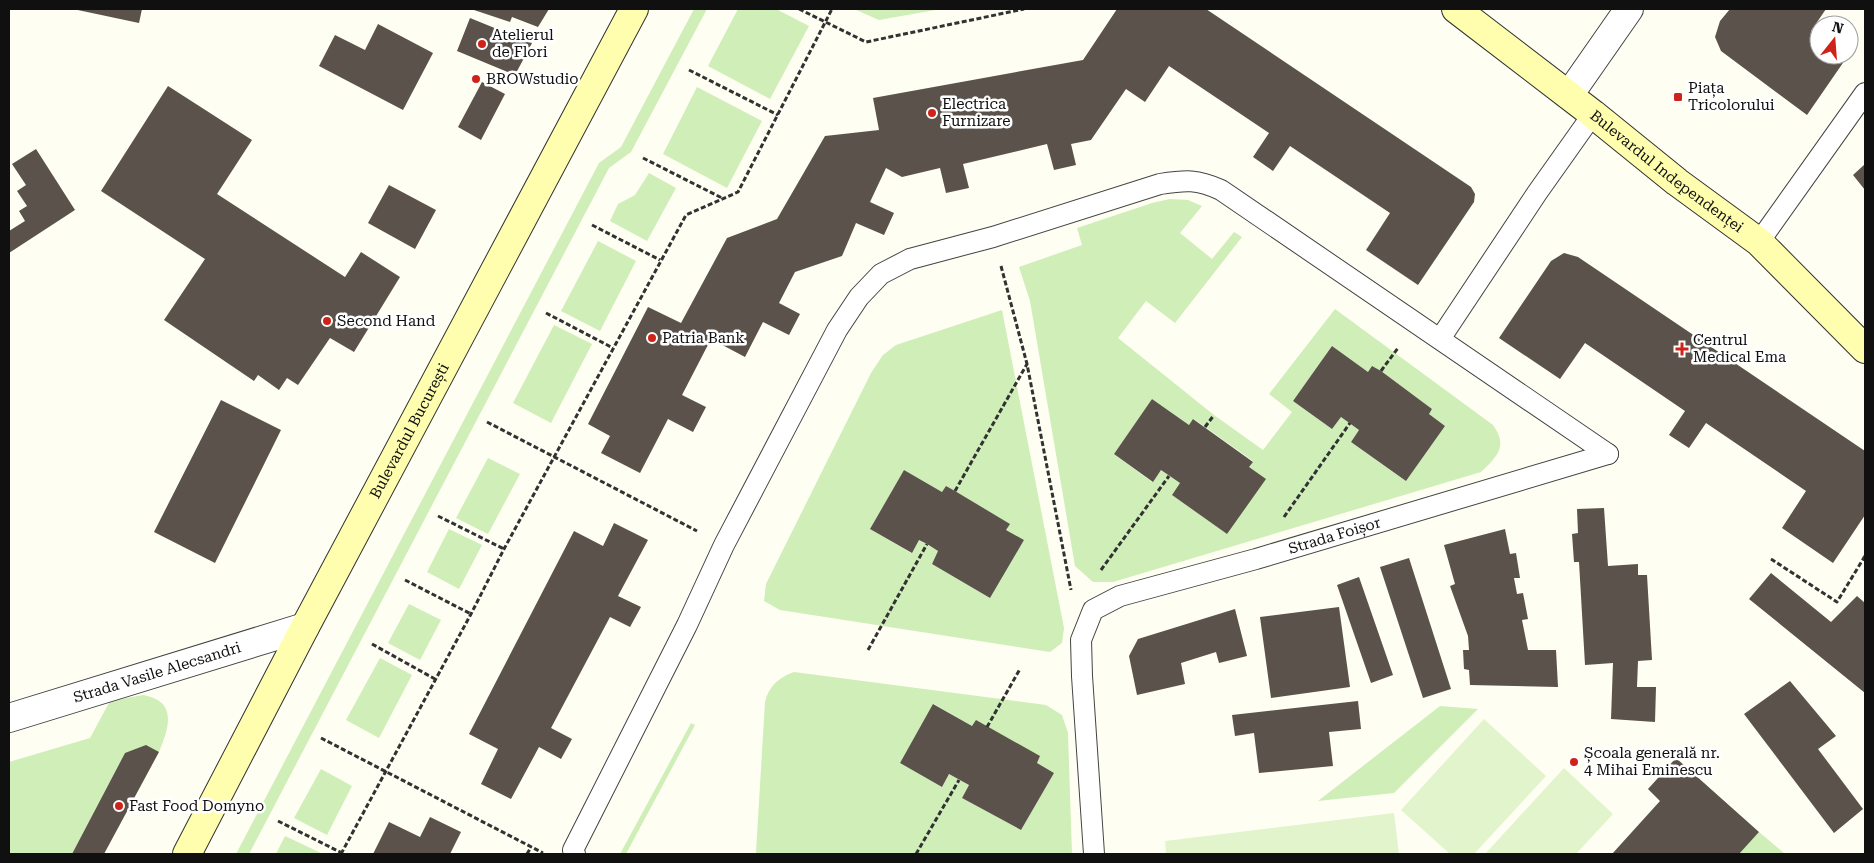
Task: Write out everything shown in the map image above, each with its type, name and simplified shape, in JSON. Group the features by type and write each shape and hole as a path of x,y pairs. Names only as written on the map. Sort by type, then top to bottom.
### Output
{"main road":[{"name":"Bulevardul București","path":"187,854 305,627 634,9"},
{"name":"Bulevardul Independenței","path":"1456,9 1593,114 1677,182 1759,242 1865,349"}],"street":[{"path":"1569,96 1629,9"},
{"name":"Strada Vasile Alecsandri","path":"9,718 305,627"}],"lane":[{"path":"1759,242 1865,93"},
{"path":"576,854 573,850 687,625 724,545 837,330 859,297 881,274 910,259 993,237 1160,184 1183,180 1203,182 1221,190 1440,339 1537,193 1593,114"},
{"name":"Strada Foișor","path":"1081,640 1093,610 1120,596 1256,559 1608,454 1440,339"},
{"path":"1081,640 1094,854"}],"path":[{"path":"799,9 866,42 1024,9"},
{"path":"278,821 341,854 660,260 686,216 738,192 832,9"},
{"path":"689,70 778,115"},
{"path":"643,158 723,199"},
{"path":"592,225 660,260"},
{"path":"993,237 1027,364 1081,640"},
{"path":"546,313 613,348"},
{"path":"955,491 1027,364"},
{"path":"1205,427 1214,416"},
{"path":"487,422 724,545"},
{"path":"1256,559 1350,423"},
{"path":"1098,574 1169,476"},
{"path":"438,516 504,549"},
{"path":"868,650 927,544"},
{"path":"1771,559 1837,602 1865,556"},
{"path":"405,580 471,614"},
{"path":"372,644 435,679"},
{"path":"987,727 1020,669"},
{"path":"321,738 546,854"},
{"path":"916,854 958,780"},
{"path":"527,854 531,847"}],"green space":[{"path":"694,9 707,9 631,152 609,168 249,854 236,854 599,163 621,147"},
{"path":"738,9 776,9 809,26 770,99 708,66"},
{"path":"854,9 941,9 879,20"},
{"path":"697,87 762,121 727,188 663,154"},
{"path":"649,173 676,188 647,241 610,221 618,204 635,195"},
{"path":"1170,199 1188,200 1202,206 1180,233 1212,259 1234,232 1242,237 1175,323 1146,301 1118,338 1214,415 1263,450 1292,412 1269,394 1335,309 1493,425 1500,439 1499,450 1496,456 1481,472 1113,582 1093,582 1075,566 1030,301 1019,267 1082,245 1077,228 1152,203","holes":["1332,346 1368,372 1381,371 1432,409 1429,414 1445,426 1406,481 1351,442 1359,430 1341,417 1332,429 1293,401","1152,399 1189,425 1194,419 1253,461 1249,467 1227,534 1172,495 1180,483 1161,470 1152,482 1114,454"]},
{"path":"598,241 636,261 600,331 561,311"},
{"path":"1002,310 1064,628 1062,643 1050,652 780,610 764,601 766,584 871,373 883,355 896,345","holes":["904,470 942,492 946,486 955,491 1009,524 1006,530 1024,540 990,598 932,564 938,551 919,540 911,553 870,529"]},
{"path":"554,325 592,344 551,423 513,403"},
{"path":"488,458 520,474 488,534 456,518"},
{"path":"449,529 482,545 459,589 427,572"},
{"path":"409,604 441,620 420,660 388,643"},
{"path":"380,658 412,675 379,738 346,720"},
{"path":"794,672 1046,705 1062,715 1068,733 1072,854 757,854 765,702 772,687 788,674","holes":["934,704 972,726 1040,756 1037,763 1054,773 1021,830 962,798 969,785 949,774 942,787 900,763"]},
{"path":"143,695 154,698 162,703 166,709 168,725 159,752 125,753 72,854 9,854 9,762 90,738 110,701"},
{"path":"1440,706 1478,709 1394,793 1318,801"},
{"path":"1484,719 1546,776 1474,854 1450,854 1401,810"},
{"path":"691,723 695,725 626,854 620,854"},
{"path":"1564,768 1613,814 1576,854 1485,854"},
{"path":"321,769 352,786 327,835 294,818"},
{"path":"1394,813 1399,854 1166,854 1165,841"},
{"path":"1759,832 1785,854 1739,854"},
{"path":"285,836 323,854 276,854"}],"building":[{"path":"73,9 142,9 139,23"},
{"path":"471,9 549,9 538,27 512,17 510,22"},
{"path":"1117,9 1206,9 1471,187 1475,194 1474,202 1418,285 1366,250 1390,213 1290,146 1273,171 1253,157 1269,133 1169,66 1145,102 1126,89 1091,140 1071,144 1076,165 1054,170 1047,144 963,164 969,188 946,193 940,168 902,177 886,168 870,202 894,213 884,235 856,223 842,256 795,272 779,303 800,314 789,335 763,322 745,357 711,339 682,395 706,407 693,432 668,419 640,473 601,453 610,436 588,424 648,307 681,323 727,238 777,219 825,136 879,130 873,98 1083,60"},
{"path":"1730,9 1826,9 1822,15 1809,15 1809,65 1841,65 1807,115 1721,51 1715,37 1720,21"},
{"path":"470,18 532,43 515,75 457,51"},
{"path":"378,24 433,53 403,110 319,66 335,35 365,50"},
{"path":"482,82 505,94 481,140 458,127"},
{"path":"168,86 252,140 217,194 345,277 361,252 400,277 354,352 330,338 298,385 287,378 279,390 258,375 254,381 164,320 205,259 101,191"},
{"path":"36,149 75,210 9,253 9,231 25,221 19,211 27,206 17,191 26,185 12,164"},
{"path":"1865,164 1865,190 1853,175"},
{"path":"389,185 436,210 415,249 368,223"},
{"path":"1564,253 1578,257 1865,451 1865,515 1833,563 1782,528 1806,491 1706,423 1689,448 1669,435 1685,411 1585,343 1560,379 1499,338 1551,261"},
{"path":"1332,346 1368,372 1372,366 1381,371 1432,409 1429,414 1445,426 1406,481 1351,442 1359,430 1341,417 1332,429 1293,401"},
{"path":"1152,399 1189,425 1193,419 1253,462 1249,467 1266,479 1227,534 1172,495 1180,483 1161,470 1153,482 1114,454"},
{"path":"221,400 281,430 215,563 154,532"},
{"path":"904,470 942,492 946,486 955,491 1010,524 1006,530 1024,540 990,598 932,564 938,551 927,544 919,540 912,553 870,529"},
{"path":"1604,508 1608,566 1638,564 1638,575 1647,575 1652,660 1638,661 1637,687 1656,687 1655,722 1611,719 1613,663 1585,665 1579,562 1574,562 1572,534 1578,533 1577,509"},
{"path":"614,523 648,540 618,596 641,607 630,627 610,617 551,728 572,739 561,759 539,747 511,799 481,784 498,749 469,734 574,531 603,546"},
{"path":"1505,529 1510,554 1516,553 1520,578 1514,578 1517,594 1523,593 1528,619 1522,620 1528,650 1556,650 1558,687 1470,685 1469,670 1464,669 1463,650 1469,650 1468,636 1450,586 1455,584 1444,545"},
{"path":"1409,558 1451,689 1423,698 1380,567"},
{"path":"1771,573 1831,622 1857,596 1865,603 1865,693 1749,599"},
{"path":"1359,577 1393,675 1371,683 1337,585"},
{"path":"1339,607 1350,687 1271,698 1260,617"},
{"path":"1235,609 1247,656 1219,663 1216,652 1181,663 1185,684 1137,695 1129,656 1138,639"},
{"path":"1790,681 1836,736 1818,749 1863,809 1834,833 1744,714"},
{"path":"1358,701 1361,729 1329,732 1333,766 1259,773 1254,733 1235,736 1232,715"},
{"path":"933,704 972,726 976,720 1040,756 1037,763 1054,773 1021,830 962,798 969,785 949,774 942,787 900,763"},
{"path":"146,745 159,752 104,854 72,854 125,753"},
{"path":"1676,758 1759,832 1739,854 1612,854 1660,801 1648,789"},
{"path":"430,817 461,832 450,854 373,854 389,822 420,837"}],"place":[{"name":"Atelierul de Flori","path":"482,44"},
{"name":"BROWstudio","path":"476,79"},
{"name":"Piața Tricolorului","path":"1678,97"},
{"name":"Electrica Furnizare","path":"932,113"},
{"name":"Second Hand","path":"327,321"},
{"name":"Patria Bank","path":"652,338"},
{"name":"Centrul Medical Ema","path":"1682,349"},
{"name":"Școala generală nr. 4 Mihai Eminescu","path":"1574,762"},
{"name":"Fast Food Domyno","path":"119,806"}]}
